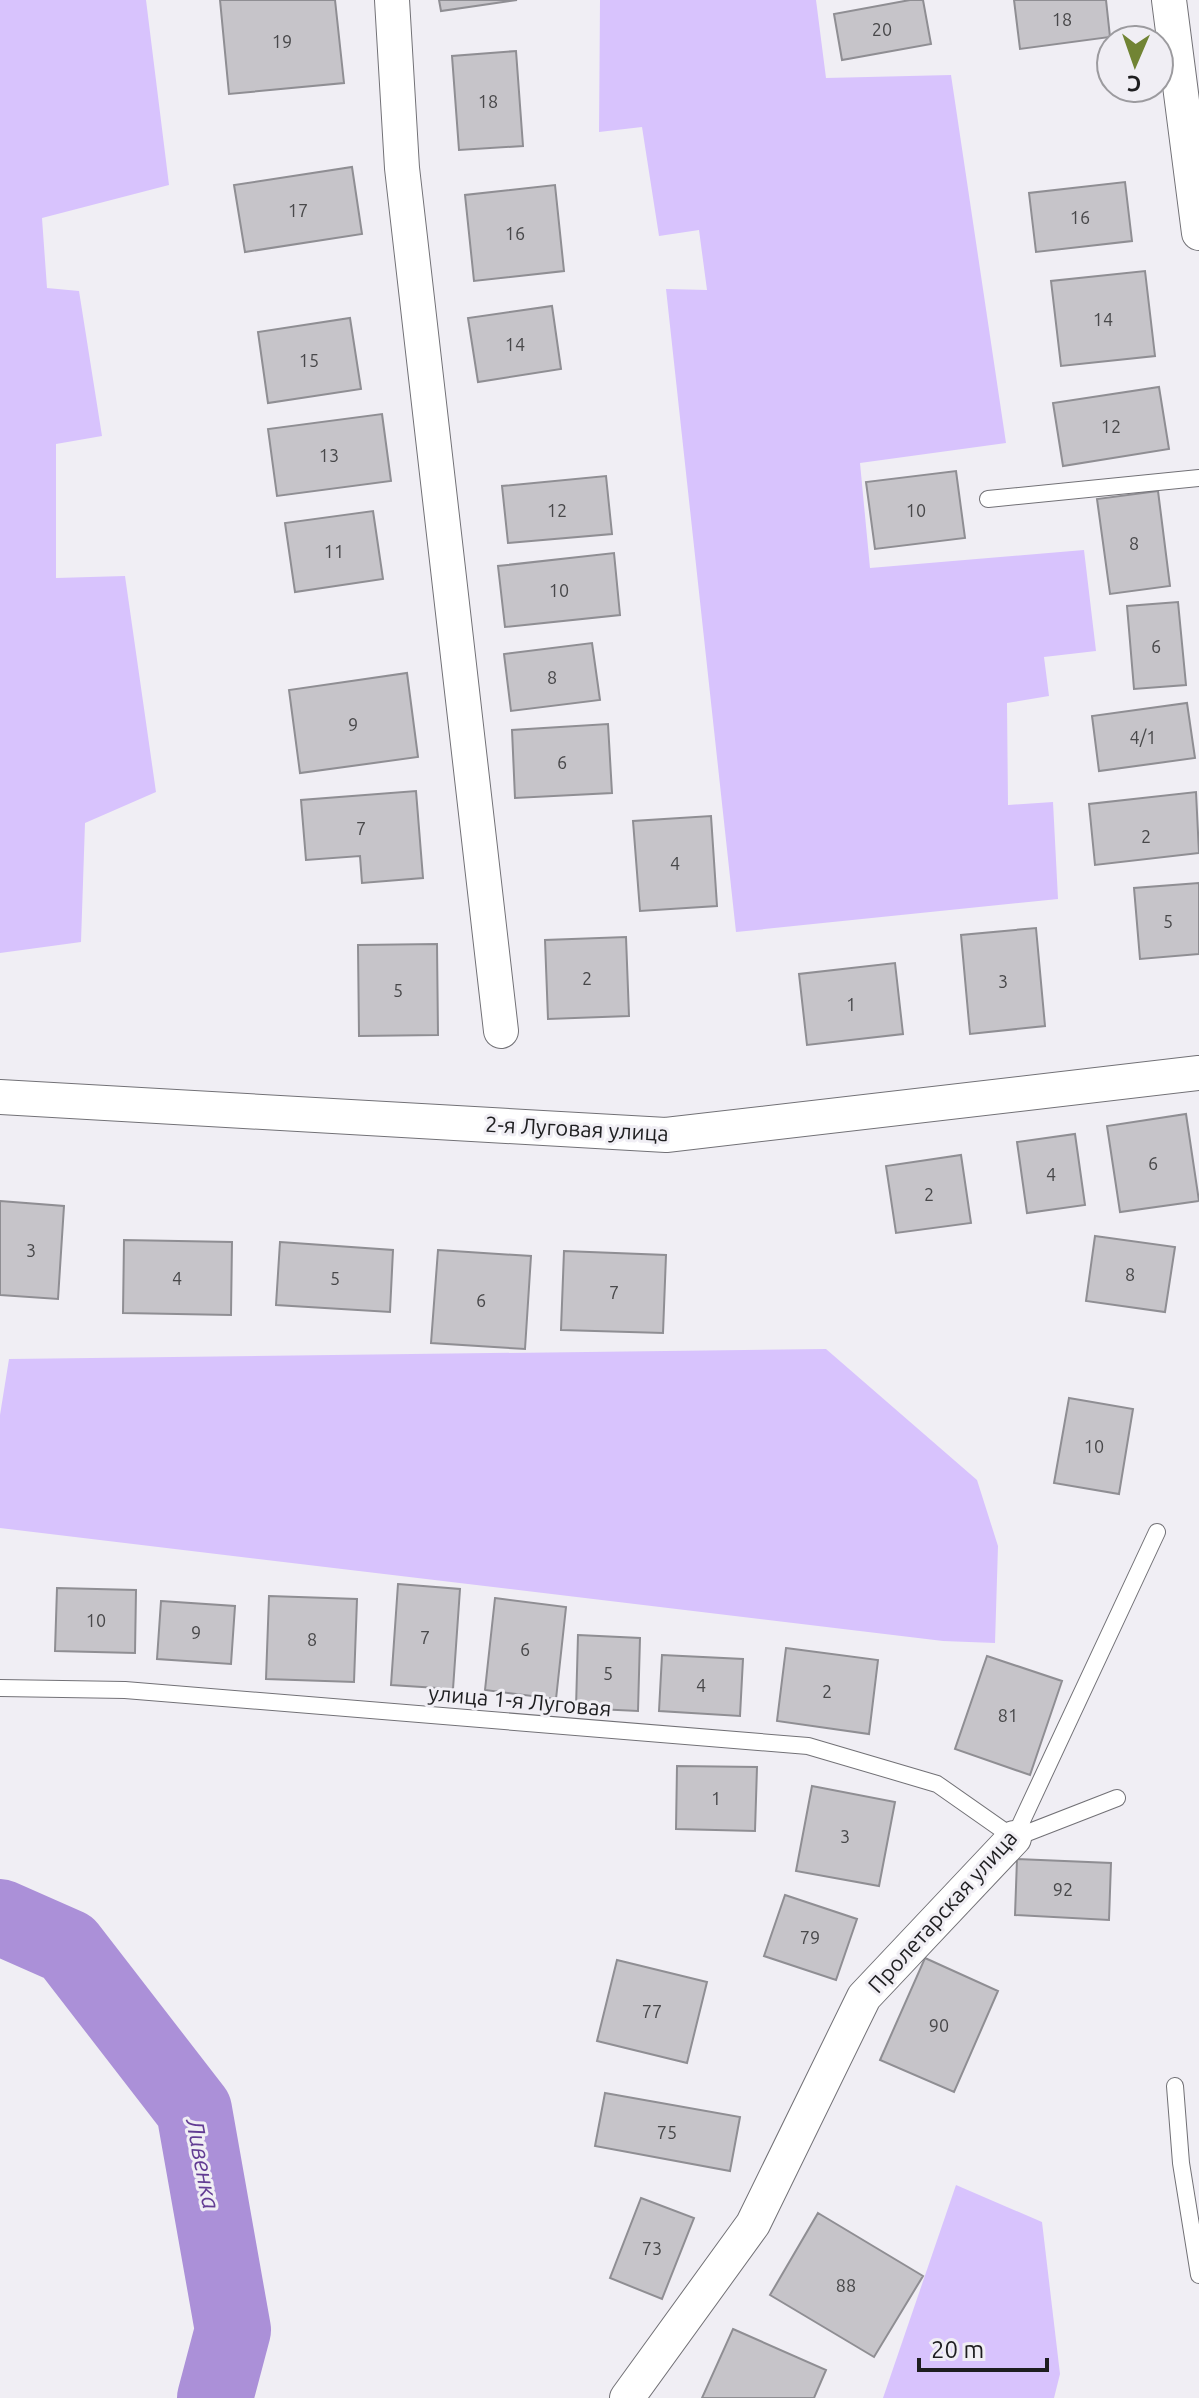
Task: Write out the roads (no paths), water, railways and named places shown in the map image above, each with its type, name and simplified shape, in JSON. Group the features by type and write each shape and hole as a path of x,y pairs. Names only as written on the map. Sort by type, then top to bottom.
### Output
{"street":[{"path":"392,0 402,168 501,1031"},
{"path":"1169,0 1199,233"},
{"name":"2-я Луговая улица","path":"0,1097 666,1135 1199,1073"},
{"name":"Пролетарская улица","path":"627,2398 753,2224 864,1997 1014,1838"}],"lane":[{"path":"988,499 1199,478"},
{"name":"Пролетарская улица","path":"1014,1838 1157,1532"},
{"name":"улица 1-я Луговая","path":"0,1688 125,1690 808,1746 937,1784 1014,1838"},
{"path":"1014,1838 1117,1798"},
{"path":"1175,2086 1181,2163 1199,2275"}],"waterway":[{"name":"Ливенка","path":"0,1917 68,1947 194,2110 233,2330 215,2398"}]}
